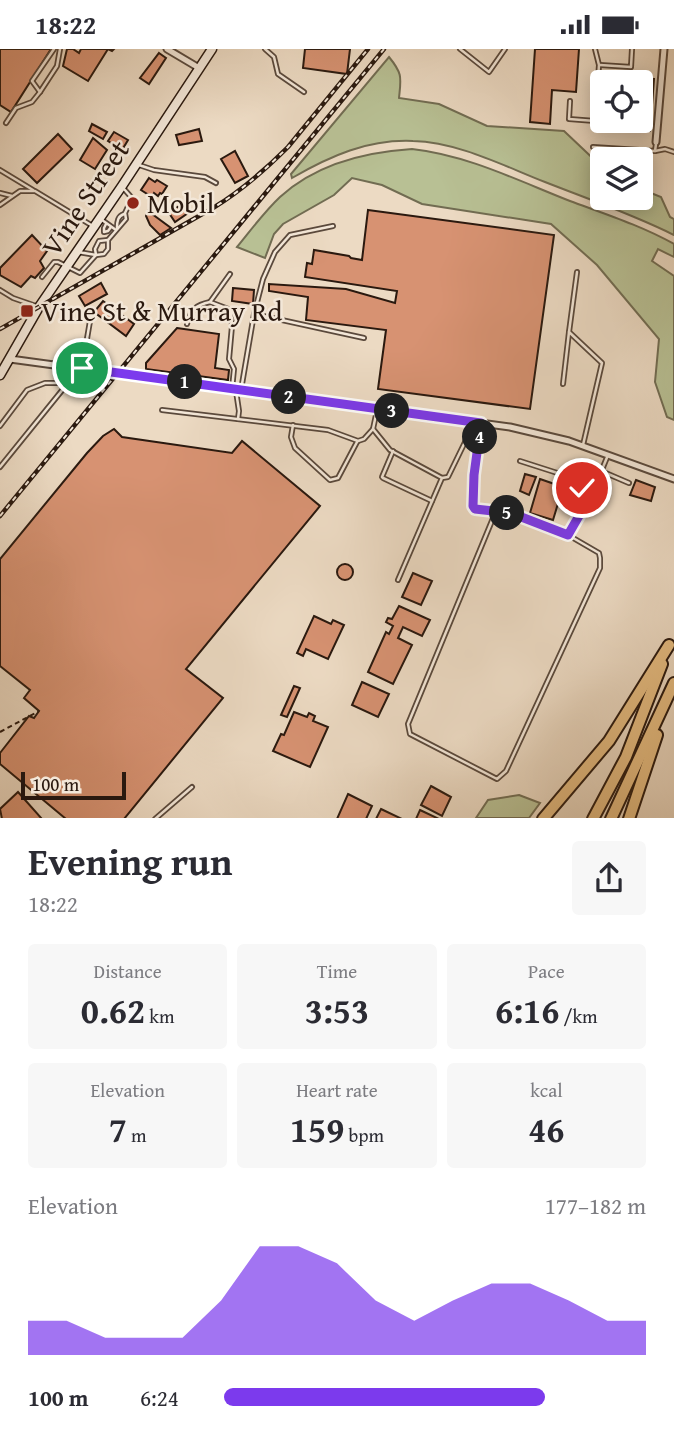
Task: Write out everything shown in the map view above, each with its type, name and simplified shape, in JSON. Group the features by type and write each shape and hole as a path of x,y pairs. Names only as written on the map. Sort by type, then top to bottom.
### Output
{"highway":[{"path":"593,818 626,757 674,633"},
{"path":"543,818 609,741 669,645"},
{"path":"629,818 674,683"},
{"path":"611,818 669,696"}],"main road":[{"name":"Vine Street","path":"0,375 39,307 94,227 103,221 135,163 212,49"}],"street":[{"path":"167,49 199,68"},
{"path":"656,142 664,49"},
{"path":"10,359 541,433 583,445 674,479"}],"lane":[{"path":"40,92 32,81 54,49"},
{"path":"6,123 16,108 32,102 40,92 57,66 60,49"},
{"path":"265,49 274,57"},
{"path":"276,49 274,57 278,74 304,92"},
{"path":"460,49 489,72 505,49"},
{"path":"570,101 569,118 595,121 599,65 595,49"},
{"path":"599,65 631,67 632,49"},
{"path":"656,142 655,151 665,149 674,152"},
{"path":"135,163 154,170 205,177 216,183"},
{"path":"0,170 94,227"},
{"path":"77,252 96,255 104,254 108,249 108,240 126,219 125,213 132,198 122,186"},
{"path":"0,205 20,191 35,191"},
{"path":"0,193 12,196"},
{"path":"103,221 117,229"},
{"path":"96,255 95,249 104,232 103,221"},
{"path":"236,389 263,279 275,252 290,235 333,226"},
{"path":"104,232 111,227"},
{"path":"99,241 108,240"},
{"path":"42,277 54,262 80,273 96,255"},
{"path":"563,384 577,272"},
{"path":"210,302 230,274"},
{"path":"0,290 13,298 39,307"},
{"path":"187,324 190,312 198,305 210,302 231,310 229,359 234,369 238,419"},
{"path":"254,314 364,338"},
{"path":"82,368 90,321"},
{"path":"569,332 602,363 583,445"},
{"path":"0,467 68,383 73,367"},
{"path":"0,426 27,390 45,383 68,383"},
{"path":"162,410 328,430 358,441 364,439 373,429 377,409"},
{"path":"373,429 390,450 442,478 448,477 466,440 469,421"},
{"path":"481,423 474,475 475,509 496,511 511,513 568,535 598,553 600,558 600,568 506,771 496,779 410,734 408,724 496,511"},
{"path":"293,425 291,437 295,448 330,480 338,478 358,441"},
{"path":"393,451 382,477 432,501"},
{"path":"568,535 591,495 608,454"},
{"path":"520,461 573,478 591,495"},
{"path":"601,471 629,483"},
{"path":"397,580 442,478"},
{"path":"157,818 192,787"}],"path":[{"path":"0,731 39,711"}],"green space":[{"path":"389,57 400,76 399,98 439,104 487,126 564,131 590,156 590,199 464,150 430,142 396,141 365,146 335,156 292,178 291,174"},
{"path":"412,149 453,157 636,226 674,244 674,257 658,249 652,261 674,276 674,420 667,417 655,382 659,339 597,265 551,224 422,204 382,185 352,178 334,195 283,224 274,234 265,258 237,247 274,203 294,186 325,168 377,153"},
{"path":"653,194 661,197 670,217 674,219 674,235 618,210 653,210"},
{"path":"519,795 540,803 529,818 476,818 488,800"}],"building":[{"path":"0,49 51,49 11,112 0,105"},
{"path":"67,49 79,53 81,49 108,49 88,81 63,66"},
{"path":"305,49 350,49 347,74 303,68"},
{"path":"535,49 579,49 576,92 552,90 550,124 530,122"},
{"path":"159,53 166,58 149,84 140,78"},
{"path":"92,124 107,132 103,139 89,131"},
{"path":"199,129 202,141 179,145 176,135"},
{"path":"114,132 128,140 122,150 108,141"},
{"path":"58,134 72,149 37,183 23,169"},
{"path":"93,138 107,150 95,169 80,160"},
{"path":"235,151 248,176 235,183 221,159"},
{"path":"149,178 167,186 162,194 158,196 154,193 152,197 141,190"},
{"path":"185,202 191,211 175,222 169,213"},
{"path":"368,210 554,235 530,409 378,389 386,330 306,320 308,297 269,291 269,284 346,289 395,303 397,291 305,277 307,263 312,264 314,250 362,260"},
{"path":"148,211 171,228 160,235 150,225 146,216"},
{"path":"32,235 47,251 40,261 44,268 35,278 31,276 21,287 0,275 0,268"},
{"path":"101,283 107,294 85,306 79,296"},
{"path":"233,288 254,290 253,304 232,301"},
{"path":"103,301 134,324 126,336 94,312"},
{"path":"177,328 219,334 215,368 229,370 228,380 146,369 146,363"},
{"path":"114,429 122,437 232,453 242,441 320,506 186,669 223,698 125,818 65,818 0,764 0,753 29,716 34,718 39,711 24,698 30,690 0,666 0,559 103,436"},
{"path":"525,474 536,477 529,495 520,491"},
{"path":"540,479 563,487 553,520 530,513"},
{"path":"636,480 655,487 651,501 630,495"},
{"path":"345,564 353,572 345,580 337,572"},
{"path":"413,573 432,581 421,605 402,597"},
{"path":"399,606 430,620 422,636 403,627 398,638 412,645 393,684 368,672 386,632 389,634 393,626 386,622 388,618 392,619"},
{"path":"314,616 331,624 333,620 344,625 328,659 306,649 303,656 297,653"},
{"path":"362,682 389,694 378,717 352,705"},
{"path":"294,686 300,688 287,717 281,715"},
{"path":"294,712 307,717 309,713 315,716 313,721 328,727 310,767 273,751"},
{"path":"431,786 451,797 442,816 421,805"},
{"path":"18,792 41,818 2,818 0,809"},
{"path":"348,794 372,806 366,818 337,818"},
{"path":"381,809 400,818 376,818"},
{"path":"420,810 437,818 416,818"}],"railway":[{"path":"0,329 213,208 243,187 288,147 368,49"},
{"path":"0,516 384,49"}],"place":[{"name":"Mobil","path":"133,203"},
{"name":"Vine St & Murray Rd","path":"27,311"}],"route":[{"path":"82,368 481,423 474,475 475,509 511,513 568,535 591,495 582,488"}]}
